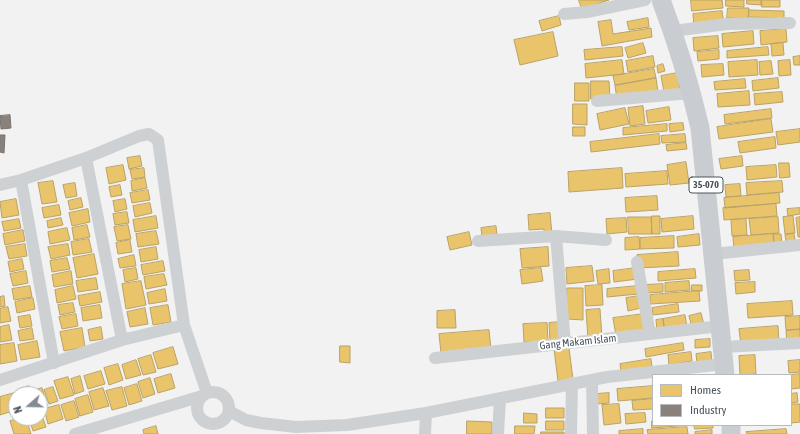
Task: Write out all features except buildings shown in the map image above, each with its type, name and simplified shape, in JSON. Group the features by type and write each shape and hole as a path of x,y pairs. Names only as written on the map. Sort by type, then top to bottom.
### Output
{"main road":[{"name":"35-070","path":"662,0 692,93 700,128 724,362"}],"street":[{"path":"564,14 586,12 645,0"},
{"path":"673,31 727,24 790,23"},
{"path":"597,101 692,93"},
{"path":"0,185 21,180 86,158 138,136 149,134 158,140 184,325 205,394"},
{"path":"86,158 122,340"},
{"path":"21,180 54,363"},
{"path":"556,236 565,344"},
{"path":"478,241 556,236 606,240"},
{"path":"713,254 800,245"},
{"path":"637,262 650,334"},
{"path":"0,380 122,340 184,325"},
{"name":"Gang Makam Islam","path":"435,358 721,326"},
{"path":"229,411 246,420 261,423 296,427 347,425 426,413 592,380 724,362 800,343"},
{"path":"592,380 593,434"},
{"path":"571,434 572,384"},
{"path":"75,434 205,394 214,392 225,397 228,401 229,411 222,422 215,424 208,429 198,415 196,408 198,402 205,394"},
{"path":"498,434 500,399"},
{"path":"425,434 426,413"}]}
